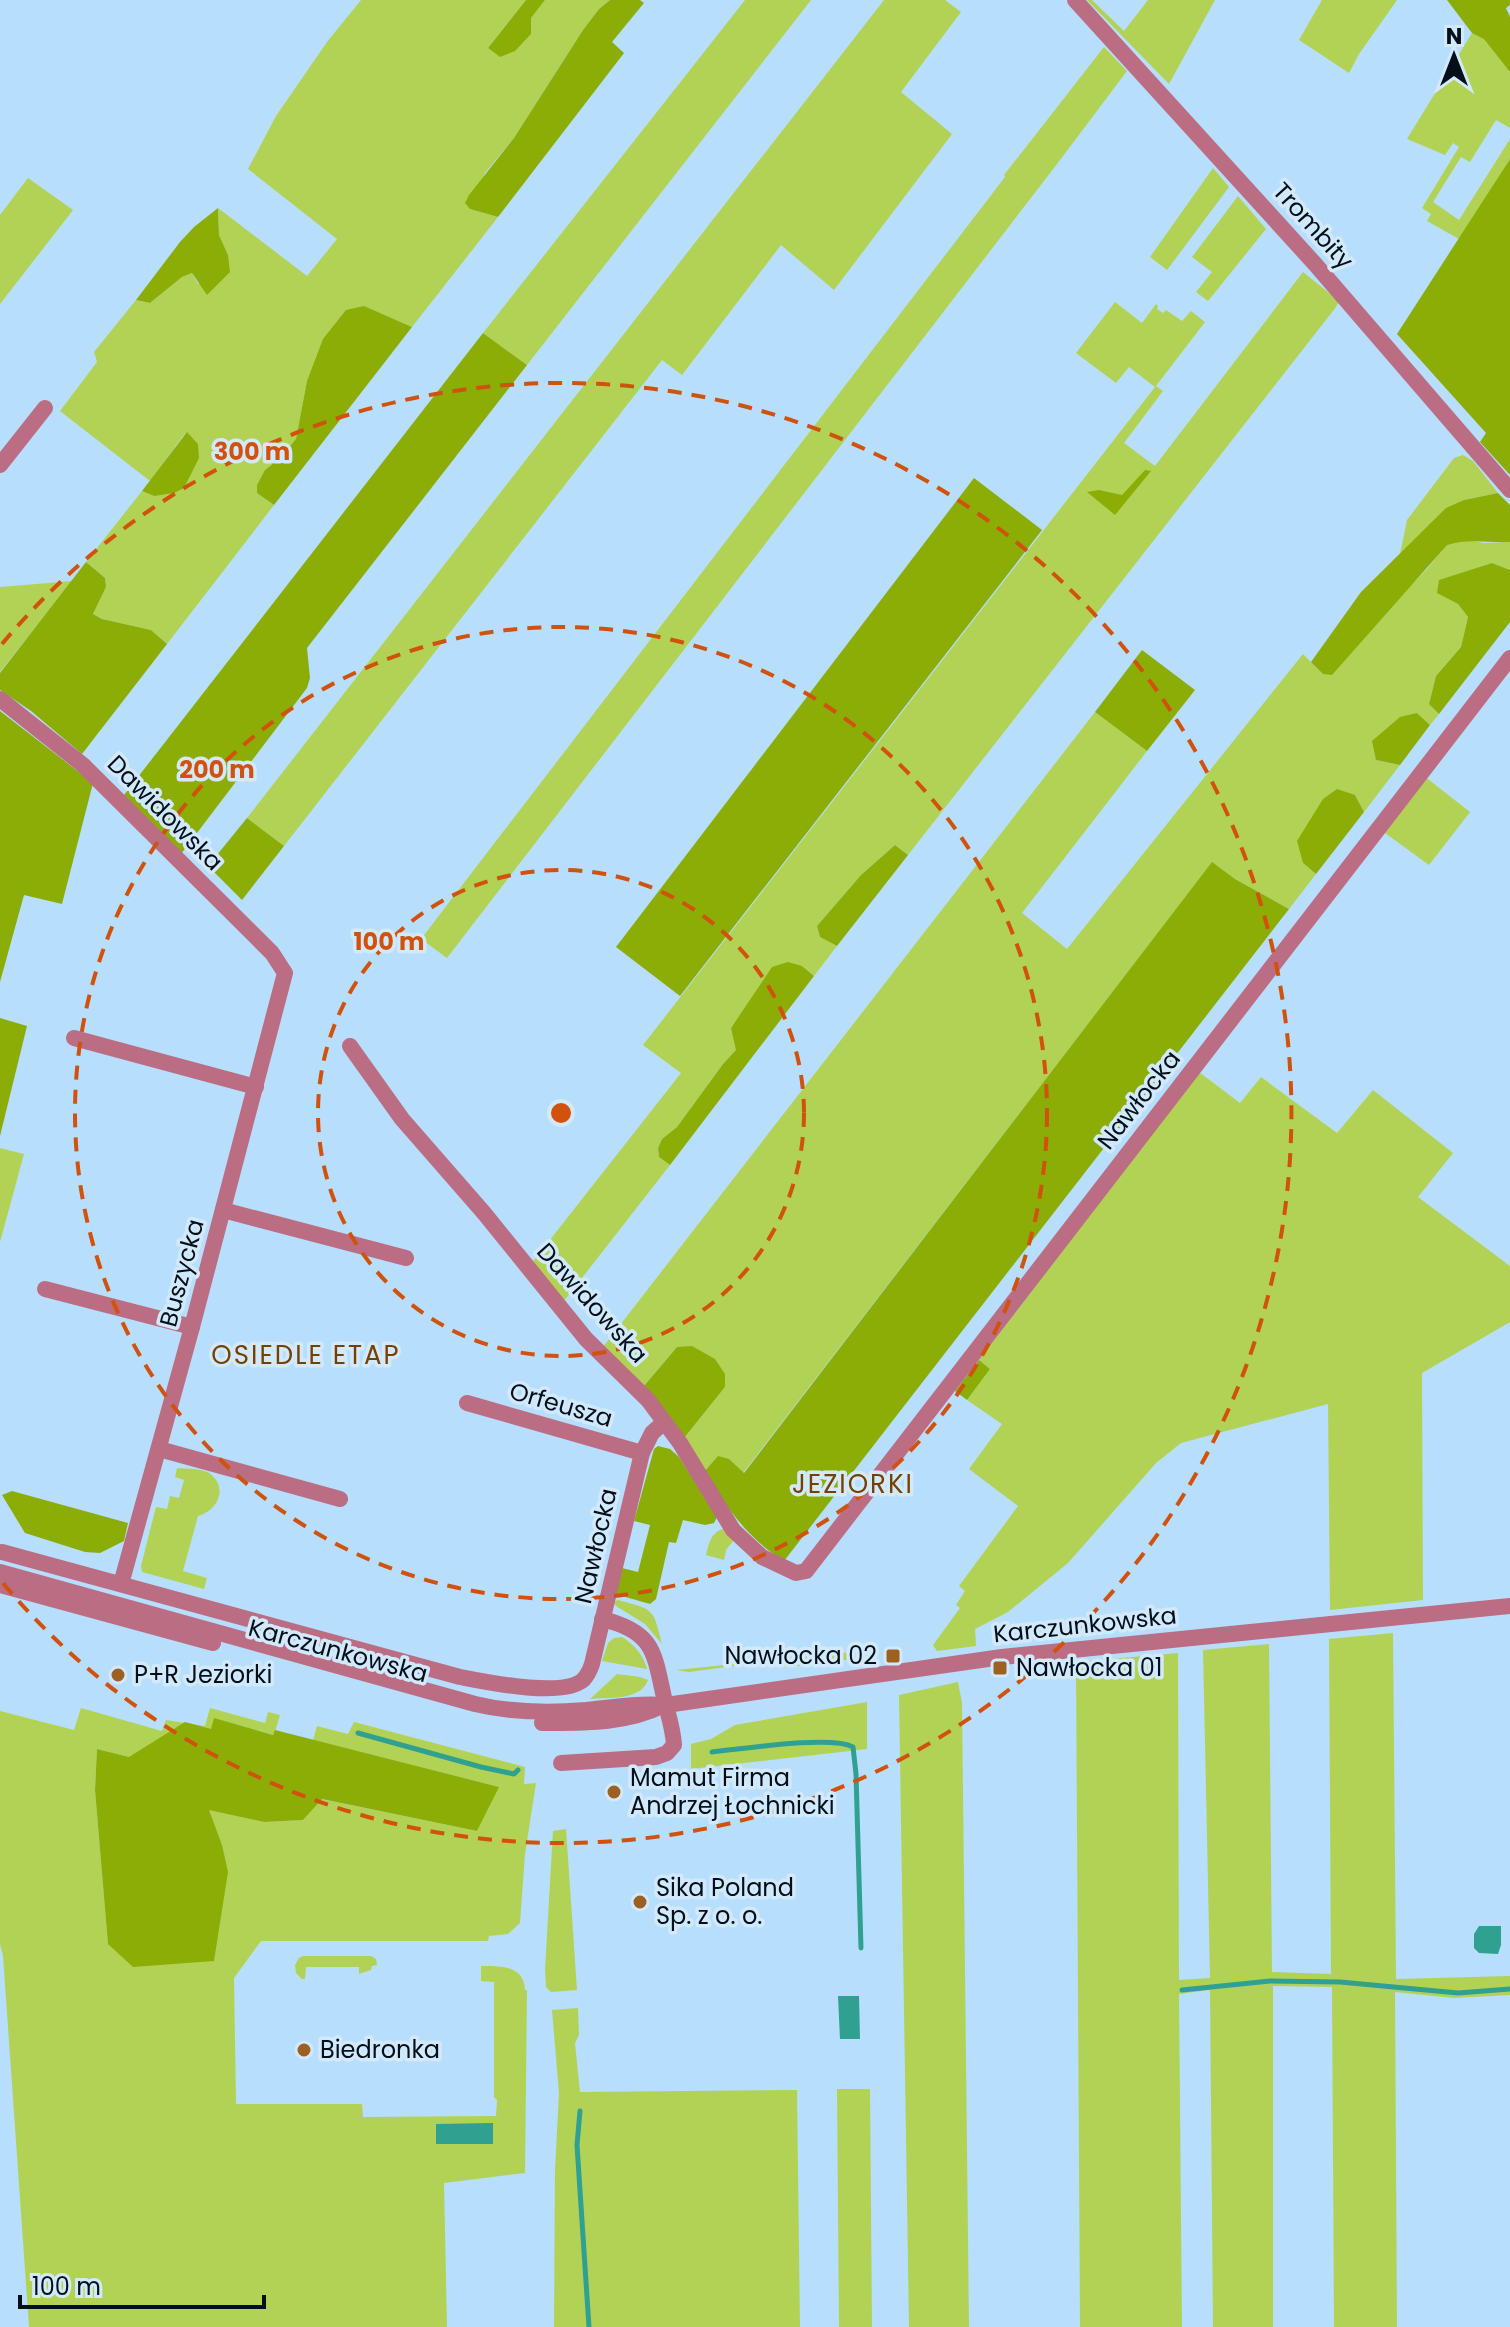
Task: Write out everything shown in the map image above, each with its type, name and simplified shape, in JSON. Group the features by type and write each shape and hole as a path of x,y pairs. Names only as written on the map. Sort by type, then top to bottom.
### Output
{"street":[{"name":"Trombity","path":"1075,0 1315,264 1510,490"},
{"path":"0,465 45,408"},
{"name":"Nawłocka","path":"806,1571 1510,658"},
{"name":"Dawidowska","path":"0,699 83,765 272,953 285,973"},
{"name":"Buszycka","path":"121,1584 285,973"},
{"path":"74,1038 256,1087"},
{"name":"Dawidowska","path":"350,1046 402,1119 484,1213 586,1339 638,1389 680,1443 733,1530 762,1557 789,1571 806,1571"},
{"path":"223,1210 406,1258"},
{"path":"45,1289 192,1327"},
{"name":"Orfeusza","path":"467,1403 642,1453"},
{"name":"Nawłocka","path":"561,1763 656,1757 667,1753 674,1745 673,1724 656,1658 645,1640 626,1625 602,1619 642,1453 652,1433 663,1423"},
{"path":"159,1449 340,1499"},
{"name":"Karczunkowska","path":"2,1552 460,1677 509,1686 556,1688 582,1681 592,1664 602,1619"},
{"name":"Karczunkowska","path":"0,1572 490,1708 542,1712 637,1703 666,1705 989,1658 1510,1606"},
{"name":"Karczunkowska","path":"0,1585 487,1716 541,1723 588,1723 643,1716 666,1705"}],"green space":[{"path":"361,0 526,0 488,48 500,57 545,0 610,0 583,30 514,138 485,173 470,209 498,217 412,327 363,306 307,381 296,439 265,470 257,493 274,505 167,644 151,630 102,619 93,614 106,587 105,578 86,562 142,491 154,496 186,432 150,481 60,411 97,362 94,352 136,300 150,303 182,277 192,273 198,284 228,255 219,235 218,208 307,276 337,239 248,169 276,116 327,42"},
{"path":"526,0 545,0 531,18 531,34 515,51 500,57 488,48"},
{"path":"610,0 640,0 644,3 612,42 624,53 498,217 470,209 465,203 469,195 514,138 583,30"},
{"path":"745,0 811,0 527,365 483,333"},
{"path":"884,0 945,0 961,12 901,92 952,134 834,290 781,245 682,375 662,360 284,846 247,818"},
{"path":"1087,0 1092,0 1124,31 1148,0 1215,0 1169,84"},
{"path":"1322,0 1397,0 1349,73 1299,40"},
{"path":"1447,0 1510,0 1506,8 1510,17 1510,72 1484,39 1472,33"},
{"path":"1472,33 1484,38 1510,72 1510,128 1496,120 1470,162 1461,157 1433,202 1459,220 1510,139 1510,159 1459,239 1427,221 1431,214 1422,208 1459,147 1453,143 1445,155 1407,139"},
{"path":"1104,47 1127,71 1057,164 447,958 421,939 1004,175"},
{"path":"1510,159 1510,475 1480,442 1486,433 1397,334"},
{"path":"1213,168 1229,187 1167,270 1150,257"},
{"path":"28,178 73,210 0,304 0,215"},
{"path":"1238,196 1266,229 1208,301 1196,292 1212,272 1192,257"},
{"path":"218,208 219,235 228,255 230,272 207,295 192,273 182,277 150,303 136,300 180,242"},
{"path":"1303,272 1339,301 1336,307 908,855 895,845 861,875 817,926 820,937 837,946 814,976 802,966 731,1027 737,1049 677,1127 662,1139 658,1148 659,1157 670,1165 564,1301 531,1264 681,1073 643,1045 1155,387 1129,367 1116,383 1076,353 1115,302 1142,323 1156,304 1163,313 1166,310 1182,321 1191,311 1205,322 1156,386 1163,391 1124,443 1155,466"},
{"path":"364,306 412,327 274,505 257,493 257,485 265,470 296,439 307,381 323,339 346,310"},
{"path":"483,333 527,365 307,648 310,678 307,688 181,854 124,795"},
{"path":"187,432 198,444 199,458 184,488 154,496 142,491"},
{"path":"1463,455 1473,461 1498,493 1464,500 1400,554 1407,520 1454,458"},
{"path":"1145,470 1151,471 1115,515 1087,492 1099,490 1122,495"},
{"path":"974,478 1042,530 680,996 616,947"},
{"path":"1498,493 1510,505 1510,542 1470,541 1447,545 1332,675 1323,674 1311,662 1361,592 1446,508 1464,500"},
{"path":"1464,539 1484,543 1510,542 1510,570 1492,563 1439,581 1438,593 1458,604 1468,617 1461,647 1436,676 1429,704 1439,714 1430,725 1417,713 1376,760 1400,765 1364,812 1355,795 1303,863 1316,874 1289,909 1212,863 743,1473 729,1459 705,1471 684,1438 725,1387 677,1347 644,1386 603,1347 1095,712 1147,751 1022,913 1067,949 1303,654 1323,674 1427,569 1447,544"},
{"path":"86,562 105,578 106,587 93,614 102,619 151,630 167,644 82,754 31,711 0,690 0,673"},
{"path":"1492,563 1510,570 1510,622 1439,714 1429,704 1436,676 1461,647 1468,617 1458,604 1437,593 1439,580"},
{"path":"72,581 0,672 0,587"},
{"path":"1142,650 1195,690 1147,751 1095,712"},
{"path":"0,711 93,783 62,904 24,895 0,982"},
{"path":"1417,713 1430,725 1400,765 1376,760 1372,741 1400,717"},
{"path":"1424,776 1470,812 1429,865 1385,833"},
{"path":"1337,789 1355,795 1364,812 1316,874 1303,863 1297,841 1323,799"},
{"path":"247,818 284,846 242,900 208,866"},
{"path":"895,845 908,855 837,946 820,937 817,926 861,875"},
{"path":"1212,862 1235,879 1289,909 784,1561 759,1542 739,1521 705,1471 718,1456 729,1459 744,1473"},
{"path":"788,962 802,966 814,976 670,1165 659,1157 658,1148 662,1139 677,1127 736,1050 731,1028 772,967"},
{"path":"0,1018 27,1026 0,1136"},
{"path":"1199,1072 1240,1103 1261,1077 1337,1133 1373,1090 1453,1153 1418,1197 1510,1266 1510,1322 1422,1373 1423,1600 1330,1610 1328,1404 1181,1443 1156,1463 1068,1563 1008,1612 975,1629 976,1646 937,1651 933,1645 960,1608 956,1605 965,1591 959,1586 1018,1506 969,1469 1002,1424 967,1400 990,1369 979,1360"},
{"path":"0,1148 24,1154 0,1242"},
{"path":"692,1346 715,1359 725,1374 725,1387 684,1438 644,1386 677,1347"},
{"path":"979,1360 990,1369 967,1400 955,1391"},
{"path":"658,1446 670,1449 679,1457 717,1517 714,1523 705,1525 683,1520 676,1543 669,1542 656,1599 650,1604 615,1594 622,1568 638,1572 650,1525 634,1521 654,1449"},
{"path":"177,1468 205,1471 219,1485 216,1504 198,1516 183,1571 207,1578 204,1589 142,1572 156,1507 167,1509 170,1496 179,1498 184,1480 175,1477"},
{"path":"12,1491 128,1523 124,1541 100,1553 85,1552 25,1533 2,1495"},
{"path":"722,1529 729,1531 734,1540 726,1550 724,1560 706,1555 712,1537"},
{"path":"618,1600 639,1606 654,1616 662,1644 645,1624 616,1606 613,1602"},
{"path":"1393,1633 1396,1979 1510,1976 1510,1995 1454,1998 1395,1992 1397,2327 1334,2327 1332,1987 1273,1986 1273,2327 1213,2327 1210,1990 1179,1994 1182,2327 1080,2327 1076,1662 1178,1653 1179,1980 1210,1978 1203,1650 1269,1644 1272,1972 1331,1974 1329,1639"},
{"path":"622,1637 638,1651 647,1669 602,1661 608,1643"},
{"path":"852,1652 852,1659 799,1666 734,1666 689,1672 676,1670"},
{"path":"617,1674 648,1680 644,1687 631,1695 590,1699"},
{"path":"958,1682 962,1703 969,2327 909,2327 899,1695"},
{"path":"867,1702 867,1749 691,1769 691,1744 711,1739 735,1725"},
{"path":"81,1708 162,1731 166,1720 205,1726 210,1708 265,1723 268,1712 280,1715 274,1735 215,1719 212,1730 129,1757 97,1749 95,1790 108,1943 222,1845 208,1809 264,1822 303,1820 321,1799 477,1831 498,1787 313,1740 317,1726 348,1734 354,1722 525,1767 524,1784 536,1783 525,1854 520,1923 508,1934 489,1936 488,1941 261,1941 234,1978 236,2104 362,2104 363,2117 496,2116 494,1982 481,1981 481,1966 510,1969 521,1976 527,1990 525,2173 444,2183 447,2327 29,2327 0,1944 0,1711 74,1730"},
{"path":"214,1718 273,1735 275,1730 499,1787 477,1831 322,1799 303,1820 264,1822 209,1810 228,1872 214,1961 133,1967 108,1944 95,1790 97,1749 129,1757 185,1722 211,1729"},
{"path":"566,1829 577,1990 551,1992 546,1987 545,1970 553,1831"},
{"path":"303,1956 371,1956 376,1959 377,1965 359,1974 359,1967 306,1967 305,1979 302,1979 296,1973 295,1965"},
{"path":"578,2008 579,2035 575,2043 580,2092 797,2090 800,2327 554,2327 559,2093 552,2010"},
{"path":"837,2089 870,2089 872,2327 839,2327"}],"shaded area":[{"path":"1479,1926 1501,1926 1498,1954 1479,1953 1474,1948 1474,1934"},
{"path":"838,1996 859,1996 860,2039 840,2039"},
{"path":"493,2123 493,2144 436,2144 436,2124"}],"waterway":[{"path":"358,1733 481,1767 514,1774 518,1770"},
{"path":"712,1752 826,1742 853,1747 861,1948"},
{"path":"1182,1990 1270,1981 1340,1982 1458,1993 1510,1989"},
{"path":"580,2111 577,2145 589,2327"}],"place":[{"name":"Nawłocka 02","path":"893,1656"},
{"name":"Nawłocka 01","path":"1000,1668"},
{"name":"P+R Jeziorki","path":"118,1675"},
{"name":"Mamut Firma Andrzej Łochnicki","path":"614,1792"},
{"name":"Sika Poland Sp. z o. o.","path":"640,1902"},
{"name":"Biedronka","path":"304,2050"}],"district":[{"name":"OSIEDLE ETAP","path":"306,1355"},
{"name":"JEZIORKI","path":"853,1484"}]}
